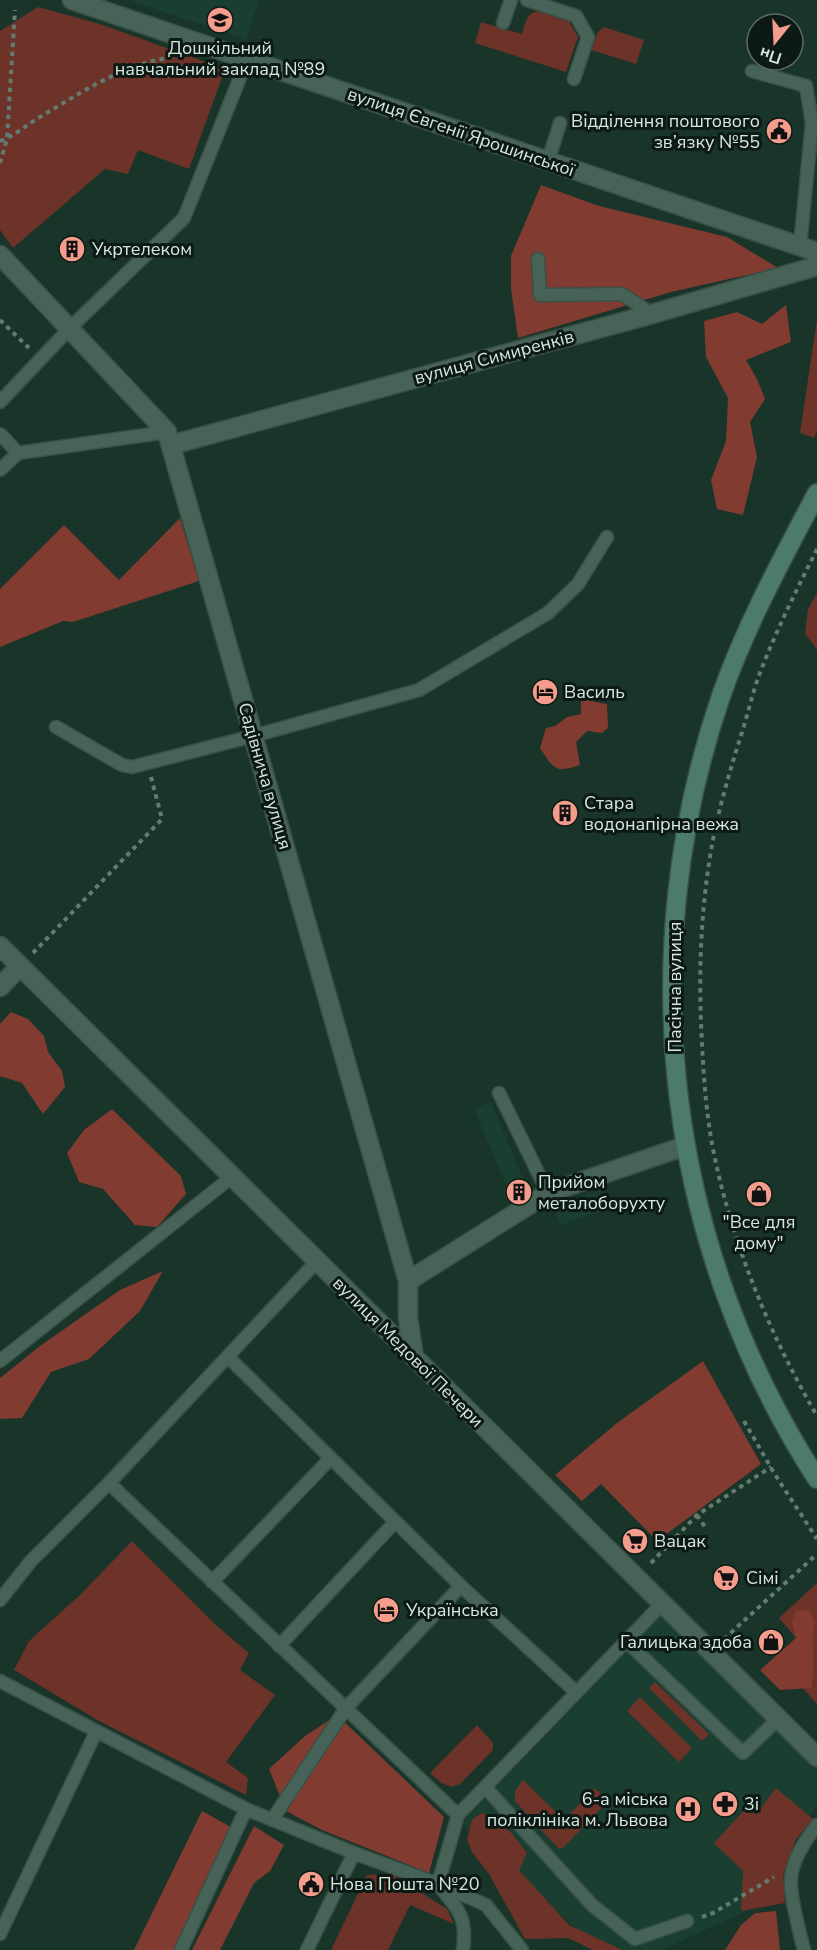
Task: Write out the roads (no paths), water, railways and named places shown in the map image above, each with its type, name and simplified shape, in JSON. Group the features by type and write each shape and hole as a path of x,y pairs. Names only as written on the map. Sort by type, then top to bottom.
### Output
{"main road":[{"name":"Пасічна вулиця","path":"817,493 768,586 721,696 693,798 675,900 672,950 675,1059 685,1146 704,1228 745,1347 793,1442 817,1479"}],"street":[{"name":"вулиця Євгенії Ярошинської","path":"72,0 808,249"},
{"name":"Садівнича вулиця","path":"0,255 70,328 169,439 408,1281 408,1318 414,1357"},
{"name":"вулиця Симиренків","path":"169,439 652,314 817,266"},
{"name":"вулиця Медової Печери","path":"0,946 817,1757"},
{"path":"0,987 20,966"},
{"path":"408,1281 548,1193 685,1146"}],"lane":[{"path":"503,23 511,0"},
{"path":"527,0 576,16 588,37 574,80"},
{"path":"0,402 70,328 184,218 247,60"},
{"path":"756,72 806,86 812,123 808,249"},
{"path":"548,161 560,123"},
{"path":"538,259 540,295 622,294 652,314"},
{"path":"0,434 18,453"},
{"path":"0,470 18,453 169,439"},
{"path":"56,728 127,767 147,764 254,736 419,690 548,613 578,584 607,537"},
{"path":"500,1093 548,1193"},
{"path":"0,1361 233,1176"},
{"path":"0,1600 31,1561 109,1483 318,1261"},
{"path":"228,1357 395,1522 576,1692"},
{"path":"212,1582 330,1458"},
{"path":"109,1483 459,1815"},
{"path":"279,1646 395,1522"},
{"path":"272,1820 346,1708 462,1586"},
{"path":"438,1884 459,1815 662,1604"},
{"path":"626,1641 743,1753 778,1719"},
{"path":"0,1681 246,1809 486,1905 522,1950"},
{"path":"0,1934 96,1732"},
{"path":"486,1788 592,1905 635,1939 687,1922"},
{"path":"181,1950 246,1809"},
{"path":"804,1950 790,1883 794,1866 806,1838 817,1826"},
{"path":"307,1950 354,1853"},
{"path":"438,1884 459,1910 465,1932 463,1950"}],"place":[{"name":"Дошкільний навчальний заклад №89","path":"220,20"},
{"name":"Відділення поштового зв’язку №55","path":"779,131"},
{"name":"Укртелеком","path":"72,249"},
{"name":"Василь","path":"545,692"},
{"name":"Стара водонапірна вежа","path":"565,813"},
{"name":"Прийом металоборухту","path":"519,1192"},
{"name":"\"Все для дому\"","path":"759,1194"},
{"name":"Вацак","path":"635,1541"},
{"name":"Сімі","path":"726,1578"},
{"name":"Українська","path":"386,1610"},
{"name":"Галицька здоба","path":"771,1642"},
{"name":"3і","path":"725,1804"},
{"name":"6-а міська поліклініка м. Львова","path":"688,1809"},
{"name":"Нова Пошта №20","path":"311,1884"}]}
